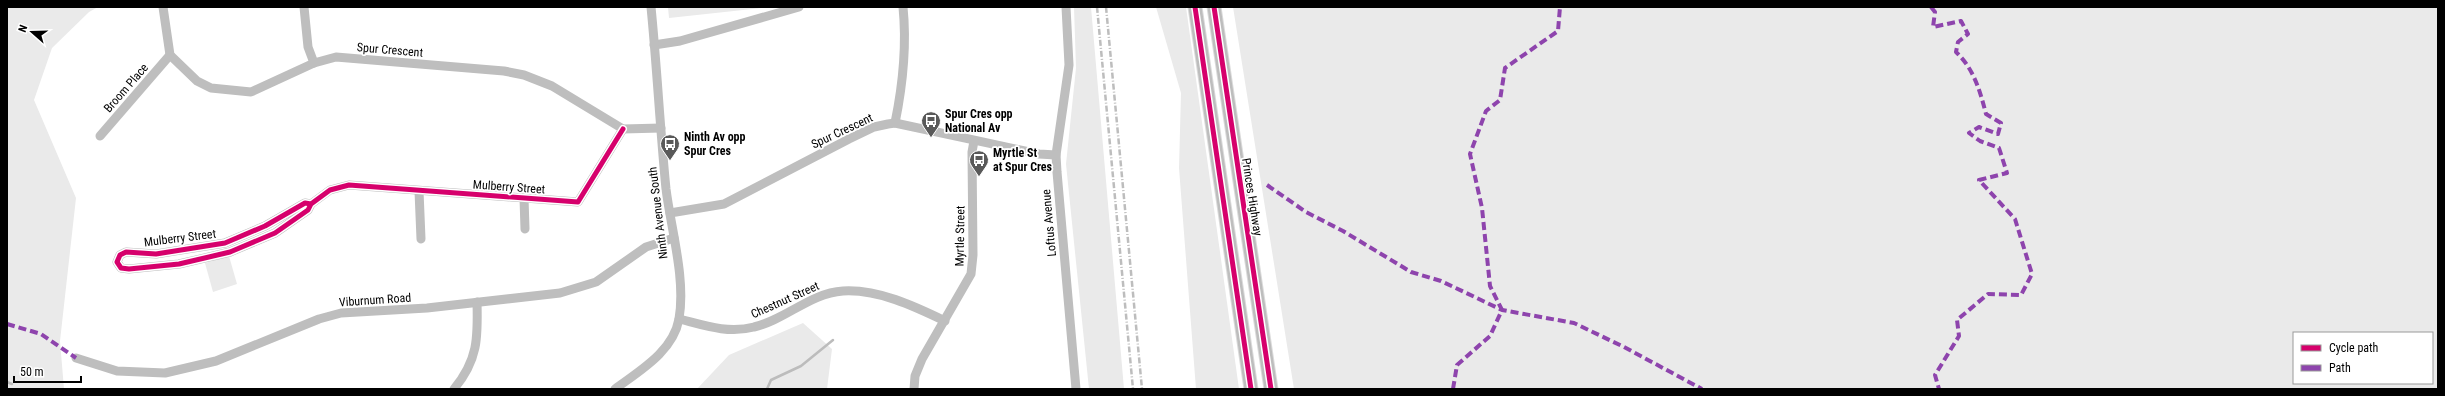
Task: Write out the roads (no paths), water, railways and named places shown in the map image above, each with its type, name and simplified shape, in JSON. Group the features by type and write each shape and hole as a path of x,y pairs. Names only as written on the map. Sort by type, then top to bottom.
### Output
{"highway":[{"path":"1195,7 1251,389"},
{"name":"Princes Highway","path":"1214,7 1271,389"}],"street":[{"path":"163,7 170,55"},
{"path":"304,7 308,47 314,63"},
{"name":"Ninth Avenue South","path":"614,389 654,360 672,335 679,319 680,296 661,128 651,7"},
{"path":"654,45 680,41 799,7"},
{"path":"895,123 905,60 906,36 903,7"},
{"name":"Loftus Avenue","path":"1066,7 1069,65 1056,156 1076,389"},
{"name":"Spur Crescent","path":"170,55 203,85 244,92 259,90 314,63 336,57 504,71 524,75 552,86 623,129"},
{"name":"Broom Place","path":"100,136 170,55"},
{"name":"Spur Crescent","path":"670,213 724,204 867,130 895,123 974,141 1056,156"},
{"path":"623,129 661,128"},
{"name":"Mulberry Street","path":"311,204 305,203 264,226 225,243 156,254 126,252 120,255 118,262 121,268 130,269 179,264 230,252 275,233 308,210 311,204 330,190 349,186 578,202 623,129"},
{"name":"Myrtle Street","path":"914,389 918,368 966,285 973,264 972,158 974,141"},
{"path":"419,191 421,240"},
{"path":"524,198 525,229"},
{"name":"Viburnum Road","path":"76,358 117,371 165,373 216,361 319,319 341,313 477,302 560,293 580,288 596,282 646,247 674,238"},
{"name":"Chestnut Street","path":"679,319 720,329 754,327 817,297 842,291 861,291 885,297 924,311 944,321"},
{"path":"454,389 469,367 475,354 478,340 477,302"}],"waterway":[{"path":"767,389 771,380 801,366 833,340"},
{"path":"7,382 12,384"}],"railway":[{"path":"1097,7 1133,389"},
{"path":"1106,7 1142,389"}],"place":[{"name":"Spur Cres opp National Av","path":"931,138"},
{"name":"Ninth Av opp Spur Cres","path":"670,161"},
{"name":"Myrtle St at Spur Cres","path":"979,177"}]}
